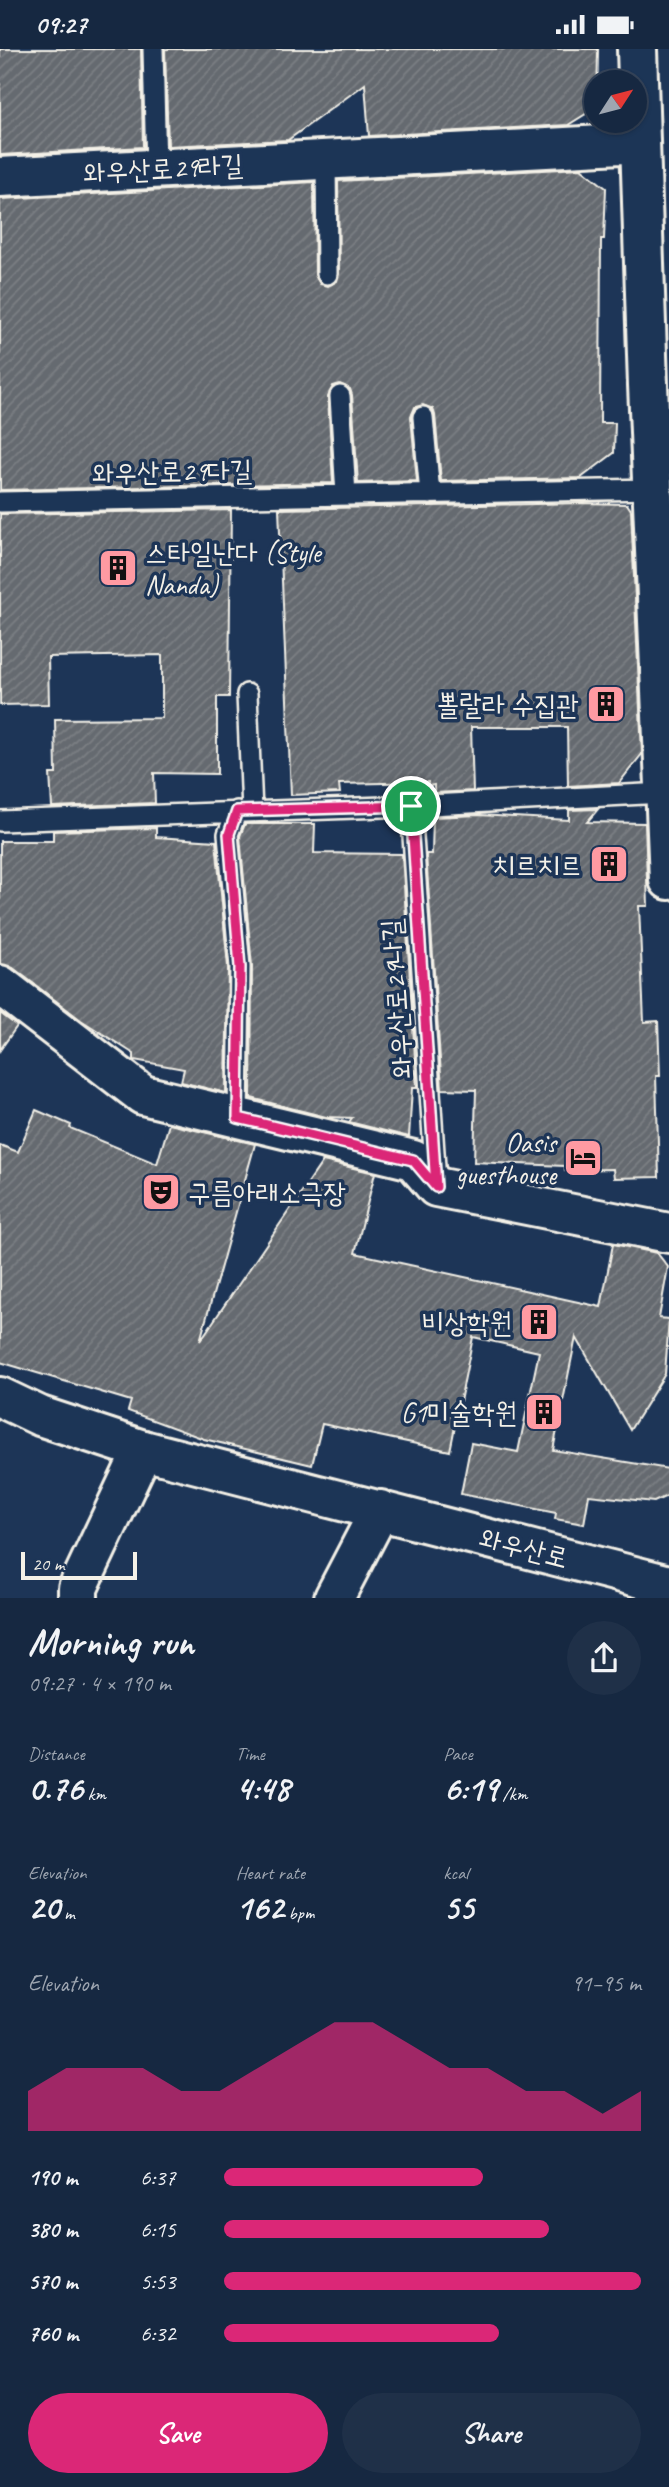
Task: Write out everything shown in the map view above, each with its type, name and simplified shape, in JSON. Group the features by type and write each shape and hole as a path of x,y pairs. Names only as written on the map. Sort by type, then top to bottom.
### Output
{"street":[{"path":"637,49 649,121 659,385 652,489 664,658 664,793 669,880"},
{"name":"와우산로29라길","path":"0,177 326,160 649,121"},
{"path":"0,985 143,1095 413,1160 436,1187 669,1233"},
{"name":"와우산로","path":"0,1397 40,1416 143,1450 669,1585"},
{"path":"78,1598 78,1588 143,1450"},
{"path":"334,1598 380,1510"}],"lane":[{"path":"153,49 156,169"},
{"path":"326,160 327,274"},
{"path":"340,396 346,495"},
{"path":"424,417 430,493"},
{"name":"와우산로29다길","path":"0,502 652,489"},
{"path":"238,1118 240,967 229,834 245,811 247,694"},
{"path":"0,821 411,806 664,793"},
{"name":"와우산로29나길","path":"411,806 436,1187"}],"building":[{"path":"0,49 141,49 143,147 0,155"},
{"path":"165,49 598,49 598,70 584,70 584,115 568,125 369,136 365,84 288,140 168,146"},
{"path":"581,168 606,188 604,239 601,239 600,423 615,423 614,453 581,478 441,481 435,415 433,409 423,405 415,407 411,417 417,481 358,483 352,395 350,389 340,384 333,386 328,397 333,483 0,490 0,199 314,182 315,275 320,284 328,286 337,281 339,274 338,181"},
{"path":"627,504 631,510 642,754 619,783 568,786 567,727 471,727 473,791 434,793 434,785 428,786 428,782 339,784 340,793 291,795 279,509"},
{"path":"231,510 229,697 217,697 217,774 154,773 155,803 52,807 50,774 56,774 55,719 162,718 162,655 48,657 49,704 0,705 0,514"},
{"path":"598,809 587,822 645,823 648,906 639,906 644,1022 658,1021 660,1076 656,1076 659,1177 614,1178 613,1169 565,1170 565,1166 474,1162 476,1090 442,1089 426,854 432,854 433,817 479,815 569,820 569,810"},
{"path":"245,824 315,824 314,853 402,854 417,1088 412,1088 409,1137 349,1122 352,1118 326,1117 251,1098 252,966 240,836"},
{"path":"156,828 156,837 216,841 228,967 226,1093 181,1082 184,1069 134,1060 134,1054 81,1020 13,968 0,964 0,841 53,841 53,831"},
{"path":"0,1013 17,1026 0,1050"},
{"path":"36,1110 71,1125 70,1128 157,1164 169,1124 255,1144 200,1341 323,1161 375,1173 355,1253 601,1307 613,1244 657,1253 668,1267 659,1318 669,1319 665,1374 630,1430 576,1337 553,1450 669,1469 669,1495 654,1502 589,1495 584,1524 555,1519 556,1513 461,1494 471,1443 518,1452 539,1352 473,1337 450,1451 322,1424 312,1465 204,1439 128,1411 131,1401 0,1362 0,1145 18,1152"}],"place":[{"name":"스타일난다 (Style Nanda)","path":"118,568"},
{"name":"뽈랄라 수집관","path":"606,704"},
{"name":"치르치르","path":"609,864"},
{"name":"Oasis guesthouse","path":"583,1158"},
{"name":"구름아래소극장","path":"161,1192"},
{"name":"비상학원","path":"539,1322"},
{"name":"G1미술학원","path":"544,1412"}],"route":[{"path":"411,806 436,1187 413,1160 238,1118 240,967 229,834 237,811 411,806"}]}
